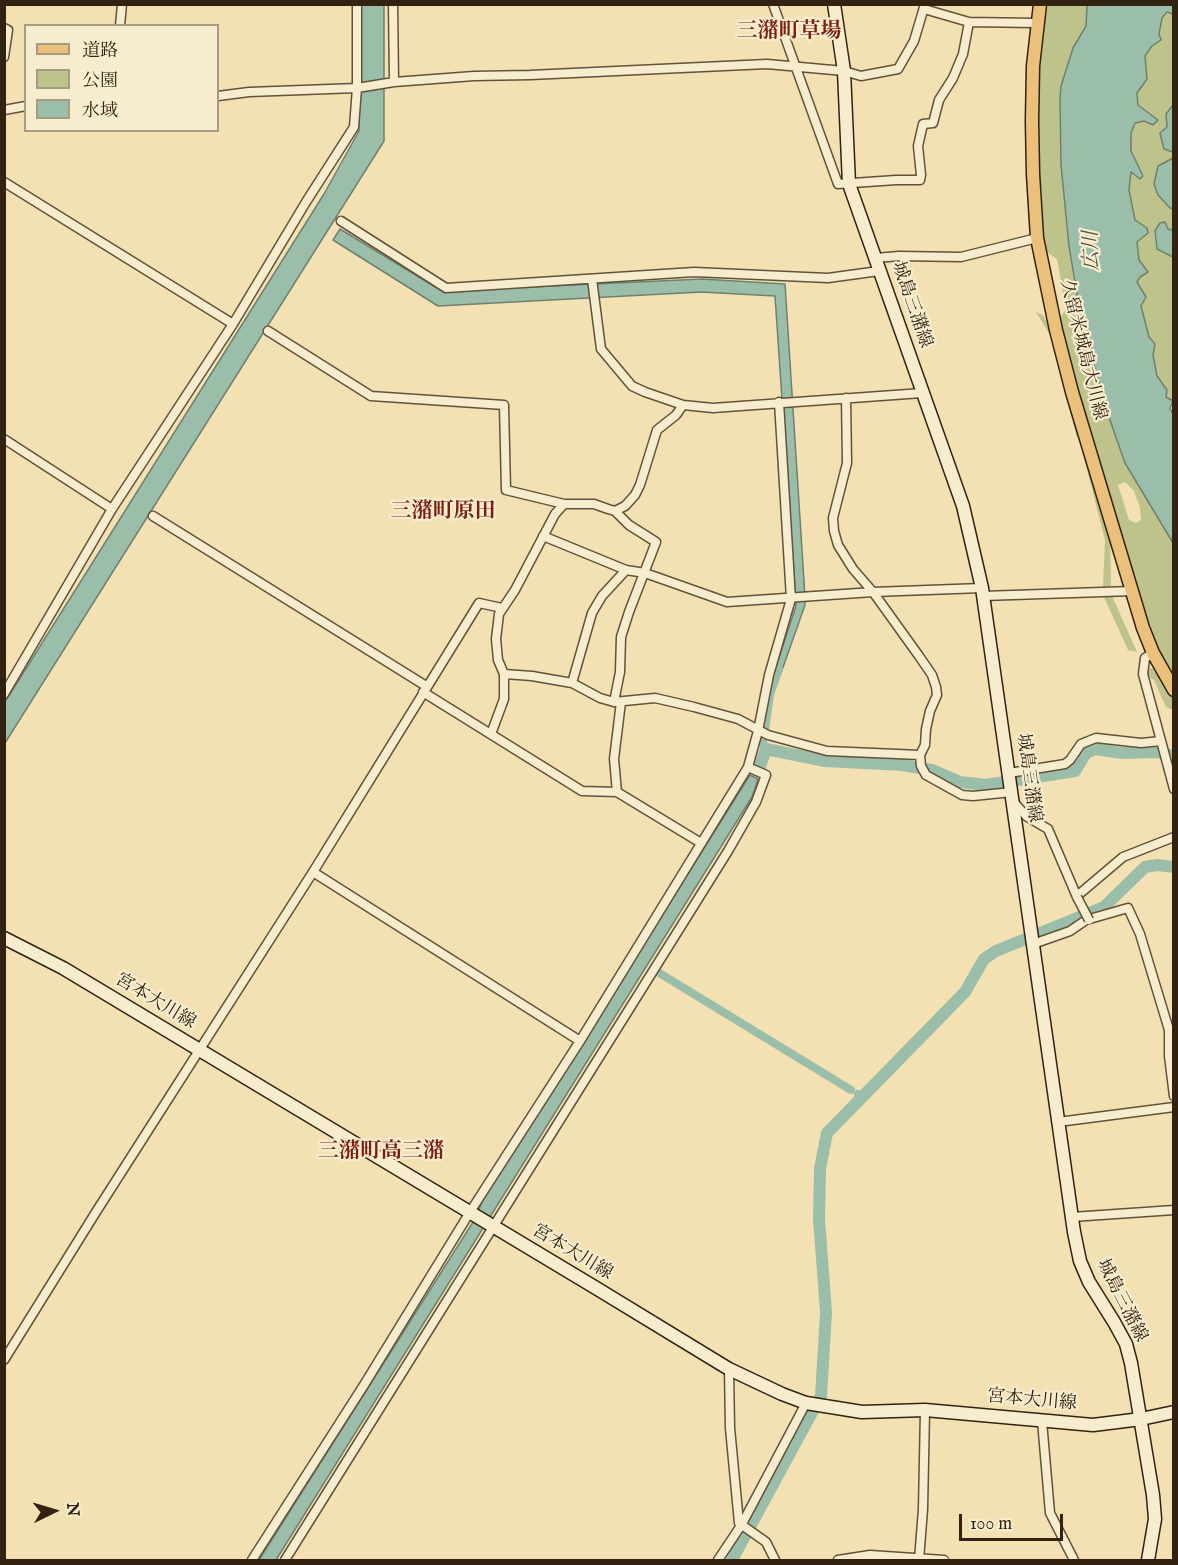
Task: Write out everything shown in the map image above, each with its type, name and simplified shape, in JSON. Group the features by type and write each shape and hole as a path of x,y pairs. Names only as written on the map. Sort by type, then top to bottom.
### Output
{"main road":[{"name":"城島三潴線","path":"834,4 844,71 849,184 963,506 983,592 1072,1217 1080,1261 1089,1282 1126,1344 1131,1363 1154,1495 1155,1519 1148,1560"},
{"name":"久留米城島大川線","path":"1040,4 1036,24 1032,121 1037,238 1064,361 1132,591 1153,653 1173,690"},
{"name":"宮本大川線","path":"4,938 63,968 754,1383 809,1403 862,1412 925,1410 1094,1425 1173,1412"}],"street":[{"path":"120,24 122,4"},
{"path":"4,694 112,509 233,324 354,127 357,88 357,4"},
{"path":"393,4 394,82"},
{"path":"773,4 838,184 920,180 918,146 923,124 933,123 939,100 953,78 963,54 969,22"},
{"path":"219,96 249,92 357,88 394,82 474,76 767,64 844,71 861,76 898,69 914,41 924,7 969,22 1036,24"},
{"path":"4,27 8,30 4,57"},
{"path":"4,110 24,106"},
{"path":"4,182 233,324"},
{"path":"341,221 446,288 694,272 828,278 877,265 899,256 961,257 1037,238"},
{"path":"592,279 602,349 632,386 683,405 713,408 922,393"},
{"path":"268,331 372,396 504,405 506,490 564,504 594,504 615,512 628,525 656,542 621,637 614,759 617,792"},
{"path":"846,398 847,463 833,518 834,531 838,545 853,569 873,592 932,675 937,695 926,729 926,745 920,755 921,766 926,775 962,795 1012,796 1026,816 1048,829 1087,920"},
{"path":"256,1559 580,1041 748,767 762,733 769,675 793,599 780,402"},
{"path":"615,512 626,506 640,485 657,430 676,415 683,405"},
{"path":"4,439 112,509"},
{"path":"490,734 504,699 504,674 498,660 496,639 499,614 515,590 555,514 564,504"},
{"path":"153,516 582,791 617,792 700,843"},
{"path":"543,536 626,570 645,573 727,602 873,592 1132,591"},
{"path":"573,683 592,613 602,596 626,570"},
{"path":"4,1360 313,872 479,603 502,608"},
{"path":"1153,653 1144,658 1143,674 1173,789"},
{"path":"504,674 532,675 573,683 600,698 617,702 655,698 738,719 762,733 827,751 920,755"},
{"path":"1009,773 1065,764 1081,744 1096,738 1141,743 1161,741"},
{"path":"285,1560 490,1225 728,851 750,812 766,775 748,767"},
{"path":"1077,896 1123,857 1173,837"},
{"path":"313,872 580,1041"},
{"path":"1033,944 1070,931 1087,920 1128,908 1140,934 1168,1030 1173,1095"},
{"path":"1058,1122 1173,1107"},
{"path":"1072,1217 1173,1210"},
{"path":"729,1369 730,1428 740,1523 766,1542 775,1560"},
{"path":"718,1560 742,1524 809,1403"},
{"path":"919,1559 923,1509 925,1410"},
{"path":"1042,1421 1050,1513 1074,1560"},
{"path":"838,1560 870,1555 944,1560"}],"green space":[{"path":"1045,5 1087,5 1086,26 1073,48 1069,62 1061,165 1069,246 1077,294 1105,406 1125,463 1173,543 1173,681 1142,611 1058,321 1066,309 1057,259 1045,251 1036,133 1037,49","holes":["1125,482 1134,491 1140,508 1141,520 1136,523 1129,520 1118,485"]},
{"path":"1174,10 1173,401 1166,397 1167,390 1157,376 1153,355 1155,344 1149,337 1141,305 1146,297 1137,282 1140,277 1137,242 1147,228 1135,220 1129,190 1131,171 1143,176 1131,151 1131,133 1135,123 1144,121 1144,110 1138,105 1137,93 1147,79 1145,56 1159,34 1162,18 1167,12"},
{"path":"1036,312 1043,315 1053,334 1081,432 1077,438 1050,335"},
{"path":"1083,440 1110,533 1111,586 1103,587 1105,540 1085,462"},
{"path":"1112,596 1137,652 1128,650 1104,597"},
{"path":"1148,668 1156,669 1173,698 1173,710 1166,707 1154,680 1146,675"}],"water":[{"path":"358,5 384,5 384,141 5,743 5,702 324,194 359,131"},
{"name":"広川","path":"1087,5 1173,5 1173,14 1167,12 1162,18 1159,34 1161,40 1152,46 1145,56 1147,79 1137,93 1138,105 1158,120 1153,125 1144,121 1135,123 1131,133 1131,151 1143,176 1140,179 1131,172 1129,190 1135,220 1147,228 1148,233 1137,242 1139,260 1148,272 1137,282 1146,297 1141,306 1149,337 1155,344 1153,355 1157,376 1167,390 1166,397 1173,401 1170,408 1174,416 1173,543 1125,463 1105,406 1077,294 1069,246 1061,165 1060,97 1061,86 1073,48 1086,26"},
{"path":"1173,105 1173,152 1164,149 1160,133 1167,127 1166,114"},
{"path":"1173,155 1174,209 1170,208 1158,195 1154,184 1158,166 1173,158"},
{"path":"1165,222 1168,229 1172,230 1173,227 1173,257 1157,249 1155,231 1160,223"},
{"path":"340,229 442,291 702,279 785,284 805,605 781,673 776,678 774,673 796,606 775,296 701,292 438,306 333,240"},
{"path":"750,775 758,779 752,797 276,1560 259,1560 473,1222 483,1200"}],"waterway":[{"path":"766,749 763,744 770,695 779,669"},
{"path":"759,769 766,749 825,761 902,765 932,770 960,782 986,785 1075,771 1086,753 1095,749 1122,753 1157,752 1174,756"},
{"path":"732,1560 821,1396 826,1312 819,1219 820,1169 827,1133 965,992 984,959 996,951 1104,907 1145,867 1157,865 1174,867"},
{"path":"656,971 851,1090"},
{"path":"858,1094 862,1097"}],"district":[{"name":"三潴町草場","path":"789,33"},
{"name":"三潴町原田","path":"443,513"},
{"name":"三潴町高三潴","path":"381,1153"}]}
